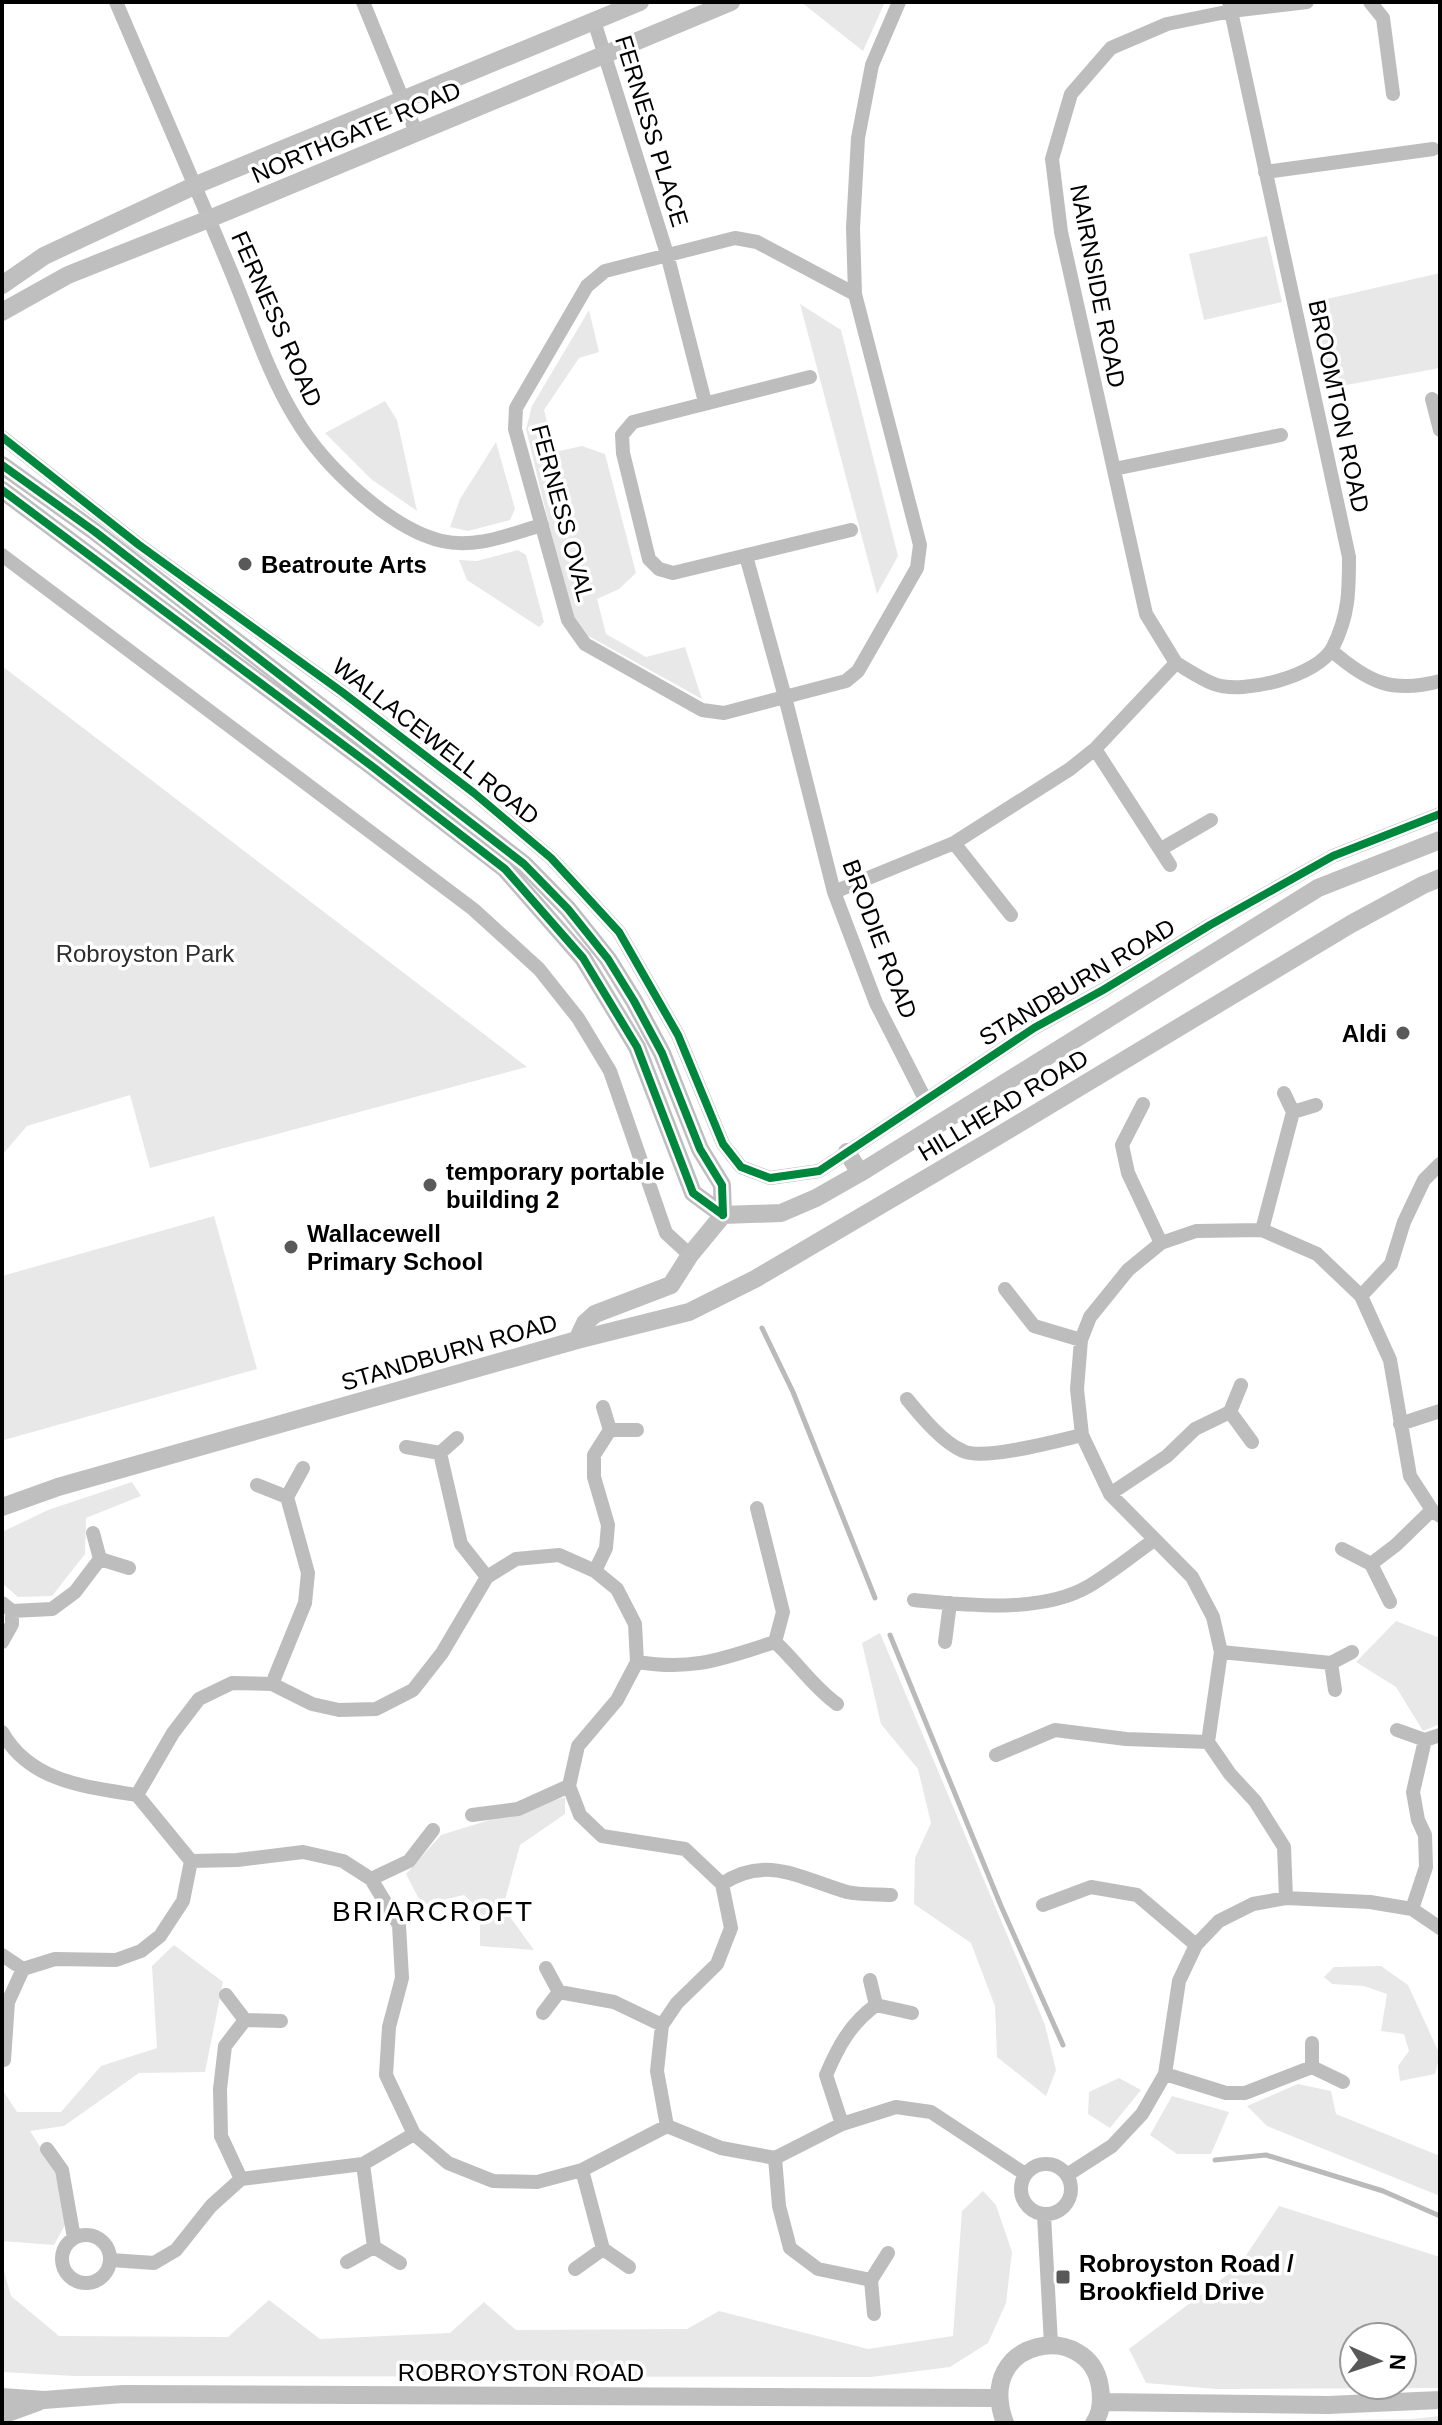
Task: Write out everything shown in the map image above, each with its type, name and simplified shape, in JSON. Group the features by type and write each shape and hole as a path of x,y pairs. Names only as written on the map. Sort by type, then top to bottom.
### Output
{"street":[{"name":"FERNESS ROAD","path":"116,2 295,419 327,462 354,488 405,526 442,541 476,544 542,525"},
{"path":"363,2 416,132"},
{"name":"NORTHGATE ROAD","path":"2,285 44,256 196,185 640,2"},
{"name":"NORTHGATE ROAD","path":"2,312 68,275 731,2"},
{"path":"855,294 853,228 858,138 872,65 899,2"},
{"name":"NAIRNSIDE ROAD","path":"1176,663 1146,614 1061,232 1052,159 1071,94 1111,48 1167,24 1230,6 1307,2"},
{"path":"1370,2 1383,18 1393,94"},
{"name":"BROOMTON ROAD","path":"1230,6 1349,557 1350,603 1332,651"},
{"name":"FERNESS PLACE","path":"594,21 667,254 705,402"},
{"path":"1265,172 1433,149"},
{"name":"FERNESS OVAL","path":"735,238 757,242 855,294 920,545 917,568 858,671 846,681 724,713 702,710 585,644 568,620 515,429 516,408 587,286 605,271 667,254 735,238"},
{"path":"810,377 633,422 622,435 623,453 649,559 659,569 673,573 851,530"},
{"path":"1432,399 1440,430"},
{"path":"1114,469 1281,435"},
{"name":"WALLACEWELL ROAD","path":"2,437 139,545 474,793 551,858 619,932 678,1035 723,1144 741,1167"},
{"name":"WALLACEWELL ROAD","path":"2,465 94,531 524,864 568,909 608,959 662,1053 700,1149 722,1185 723,1215"},
{"path":"2,490 505,869 583,958 637,1047 693,1193 723,1215"},
{"path":"2,555 473,909 539,969 578,1018 610,1071 666,1233 690,1255"},
{"name":"BRODIE ROAD","path":"746,556 834,892 876,1003 925,1099"},
{"path":"834,892 954,843 1070,769 1095,749 1176,663 1216,685 1249,688 1298,675 1332,651 1360,675 1395,686 1422,686 1440,681"},
{"path":"1095,749 1170,865"},
{"name":"STANDBURN ROAD","path":"741,1167 770,1178 819,1171 1034,1028 1319,863 1440,814"},
{"path":"1161,849 1211,820"},
{"name":"STANDBURN ROAD","path":"2,1507 58,1487 577,1340 585,1323 595,1314 671,1285 690,1255 723,1215 781,1213 816,1198 1318,888 1440,840"},
{"path":"954,843 1011,915"},
{"name":"HILLHEAD ROAD","path":"577,1340 689,1312 755,1279 1351,924 1440,878"},
{"path":"1262,1230 1293,1112 1284,1093"},
{"path":"1143,1104 1122,1145 1128,1173 1161,1243"},
{"path":"1293,1112 1316,1105"},
{"path":"847,1152 860,1173"},
{"path":"1361,1296 1391,1264 1404,1222 1424,1180 1440,1164"},
{"path":"1286,1898 1284,1847 1255,1801 1230,1774 1208,1742 1221,1652 1213,1617 1192,1577 1110,1494 1082,1435 1077,1389 1081,1340 1090,1317 1128,1270 1161,1243 1196,1231 1262,1230 1317,1254 1361,1296 1390,1360 1410,1476 1436,1513 1371,1564"},
{"path":"1005,1289 1034,1326 1081,1340"},
{"path":"1110,1494 1167,1456 1195,1429 1230,1412 1241,1385"},
{"path":"907,1399 928,1424 964,1452 1009,1452 1082,1435"},
{"path":"595,1571 606,1548 608,1525 594,1477 594,1455 610,1430 603,1407"},
{"path":"1400,1424 1440,1411"},
{"path":"1230,1412 1252,1442"},
{"path":"610,1430 637,1430"},
{"path":"440,1453 457,1438"},
{"path":"406,1447 440,1453"},
{"path":"440,1453 461,1544 487,1577"},
{"path":"272,1684 305,1603 308,1573 287,1497 303,1468"},
{"path":"257,1485 287,1497"},
{"path":"757,1508 783,1612 775,1642"},
{"path":"93,1533 100,1559"},
{"path":"914,1600 1042,1604 1087,1587 1154,1540"},
{"path":"1342,1549 1371,1564 1390,1602"},
{"path":"137,1795 173,1733 199,1699 232,1683 272,1684 312,1704 339,1710 376,1709 413,1690 442,1653 487,1577 516,1559 559,1555 595,1571 617,1589 635,1624 637,1662 617,1700 578,1746 569,1786 580,1815 602,1836 685,1849 722,1884 731,1928 717,1964 677,2003 662,2025 657,2071 667,2126"},
{"path":"100,1559 129,1568"},
{"path":"2,1642 12,1624 7,1607 52,1609 75,1592 100,1559"},
{"path":"945,1642 950,1603"},
{"path":"637,1662 664,1667 699,1666 775,1642"},
{"path":"775,1642 797,1662 819,1692 837,1704"},
{"path":"1221,1652 1331,1663 1352,1652"},
{"path":"1331,1663 1335,1690"},
{"path":"996,1755 1055,1730 1126,1739 1208,1742"},
{"path":"1397,1730 1425,1740 1440,1735"},
{"path":"2,1732 12,1751 45,1774 86,1787 137,1795 191,1861"},
{"path":"1412,1909 1426,1867 1425,1835 1418,1820 1413,1792 1425,1740"},
{"path":"472,1815 518,1809 569,1786"},
{"path":"371,1879 409,1861 433,1830"},
{"path":"191,1861 237,1860 303,1852 343,1861 371,1879 399,1925 402,1978 389,2027 386,2075 414,2134 448,2163 493,2181 537,2182 582,2170 667,2126 721,2148 775,2158 842,2124 896,2107 931,2112 1025,2174"},
{"path":"4,2060 8,2002 23,1969 55,1959 116,1960 141,1951 160,1936 183,1901 191,1861"},
{"path":"722,1884 736,1874 777,1868 850,1892 891,1895"},
{"path":"1043,1905 1091,1887 1137,1895 1196,1945"},
{"path":"1067,2175 1112,2146 1142,2114 1165,2074 1179,1981 1196,1945 1219,1921 1253,1904 1286,1898 1370,1902 1412,1909 1440,1928"},
{"path":"2,1955 23,1969"},
{"path":"546,1968 559,1992"},
{"path":"870,1980 876,2005"},
{"path":"559,1992 614,2002 662,2025"},
{"path":"543,2013 559,1992"},
{"path":"226,1995 245,2020"},
{"path":"842,2124 826,2075 837,2048 858,2018 876,2005 912,2013"},
{"path":"245,2020 281,2021"},
{"path":"241,2179 221,2136 220,2089 225,2046 245,2020"},
{"path":"1312,2043 1312,2067"},
{"path":"1165,2074 1226,2093 1245,2093 1312,2067 1343,2082"},
{"path":"111,2260 154,2263 176,2250 211,2206 241,2179 363,2164 414,2134"},
{"path":"47,2149 62,2170 74,2238"},
{"path":"775,2158 779,2206 790,2248 818,2269 871,2280"},
{"path":"363,2164 374,2247"},
{"path":"1046,2164 1058,2167 1067,2175 1071,2186 1068,2203 1055,2214 1044,2215 1031,2210 1020,2190 1025,2174 1033,2167 1046,2164"},
{"path":"582,2170 603,2249 629,2267"},
{"path":"1044,2215 1051,2344"},
{"path":"95,2236 104,2242 110,2252 109,2270 93,2284 75,2282 65,2272 62,2261 66,2245 74,2238 95,2236"},
{"path":"347,2262 374,2247"},
{"path":"374,2247 400,2263"},
{"path":"575,2269 603,2249"},
{"path":"874,2314 871,2280 888,2253"},
{"path":"1005,2423 997,2398 1003,2373 1024,2351 1051,2344 1076,2351 1098,2375 1102,2402 1094,2423"},
{"name":"ROBROYSTON ROAD","path":"2,2397 44,2400 123,2394 997,2398"},
{"name":"ROBROYSTON ROAD","path":"2,2415 44,2400"},
{"path":"1102,2402 1328,2405 1440,2400"}],"green space":[{"path":"801,2 885,2 863,51"},
{"path":"1267,236 1282,302 1204,320 1189,254"},
{"path":"1440,273 1440,368 1330,388 1314,302"},
{"path":"800,304 841,330 898,556 877,594"},
{"path":"589,310 599,352 579,358 544,410 555,452 582,446 605,454 636,573 619,589 597,599 606,634 646,657 685,647 702,699 583,633 571,616 526,429 532,406"},
{"path":"385,401 397,420 417,511 371,479 325,433"},
{"path":"496,442 515,509 510,520 468,531 450,527 460,499"},
{"path":"518,550 526,555 544,622 539,627 467,580 459,560 477,561"},
{"name":"Robroyston Park","path":"2,666 527,1067 150,1168 130,1095 27,1126 2,1155"},
{"path":"214,1216 257,1369 4,1440 2,1276"},
{"path":"132,1482 141,1496 86,1518 85,1554 52,1596 18,1597 2,1583 2,1532 48,1510"},
{"path":"1396,1621 1440,1638 1440,1724 1423,1731 1396,1687 1356,1662"},
{"path":"880,1633 1045,2025 1056,2070 1046,2096 997,2057 995,2006 971,1943 914,1904 915,1858 931,1823 918,1769 881,1724 862,1643"},
{"path":"565,1797 565,1814 520,1845 503,1907 534,1950 480,1946 480,1910 464,1895 422,1905 406,1874 441,1835"},
{"path":"174,1945 223,1982 205,2072 139,2073 64,2126 30,2131 57,2173 65,2225 54,2245 2,2241 2,2089 17,2112 61,2112 101,2066 157,2048 152,1966"},
{"path":"1381,1966 1408,1985 1440,2055 1435,2074 1400,2081 1398,2066 1409,2051 1404,2034 1381,2031 1387,1994 1364,1986 1332,1984 1324,1977 1334,1967"},
{"path":"1119,2078 1141,2090 1110,2128 1088,2114 1089,2092"},
{"path":"1298,2084 1331,2091 1336,2114 1440,2156 1440,2196 1267,2126 1247,2106"},
{"path":"1172,2096 1229,2112 1211,2154 1177,2154 1150,2135"},
{"path":"983,2191 996,2205 1012,2252 1006,2303 988,2343 950,2367 871,2377 74,2376 2,2372 2,2264 11,2296 59,2336 228,2337 269,2300 320,2339 450,2333 484,2302 516,2330 687,2329 719,2311 868,2349 953,2336 962,2211"},
{"path":"1279,2206 1440,2257 1440,2388 1418,2388 1418,2321 1338,2321 1338,2388 1216,2389 1146,2383 1129,2349 1239,2266"},
{"path":"1440,2416 1440,2423 1164,2423 1412,2419"}],"waterway":[{"path":"762,1328 793,1392 875,1598"},
{"path":"890,1635 1001,1906 1063,2045"},
{"path":"1215,2160 1266,2155 1383,2191 1440,2216"}],"cycle path":[{"path":"2,437 139,545 342,692 474,793 551,858 619,932 678,1035 723,1144 741,1167 770,1178 819,1171 1034,1028 1210,925 1333,856 1440,814"},
{"path":"2,465 94,531 524,864 568,909 608,959 662,1053 700,1149 722,1185 723,1215"},
{"path":"2,490 505,869 583,958 637,1047 693,1193 723,1215"}],"place":[{"name":"Beatroute Arts","path":"245,564"},
{"name":"Aldi","path":"1403,1033"},
{"name":"temporary portable building 2","path":"430,1185"},
{"name":"Wallacewell Primary School","path":"291,1247"},
{"name":"Robroyston Road / Brookfield Drive","path":"1063,2277"}],"district":[{"name":"BRIARCROFT","path":"433,1911"}]}
